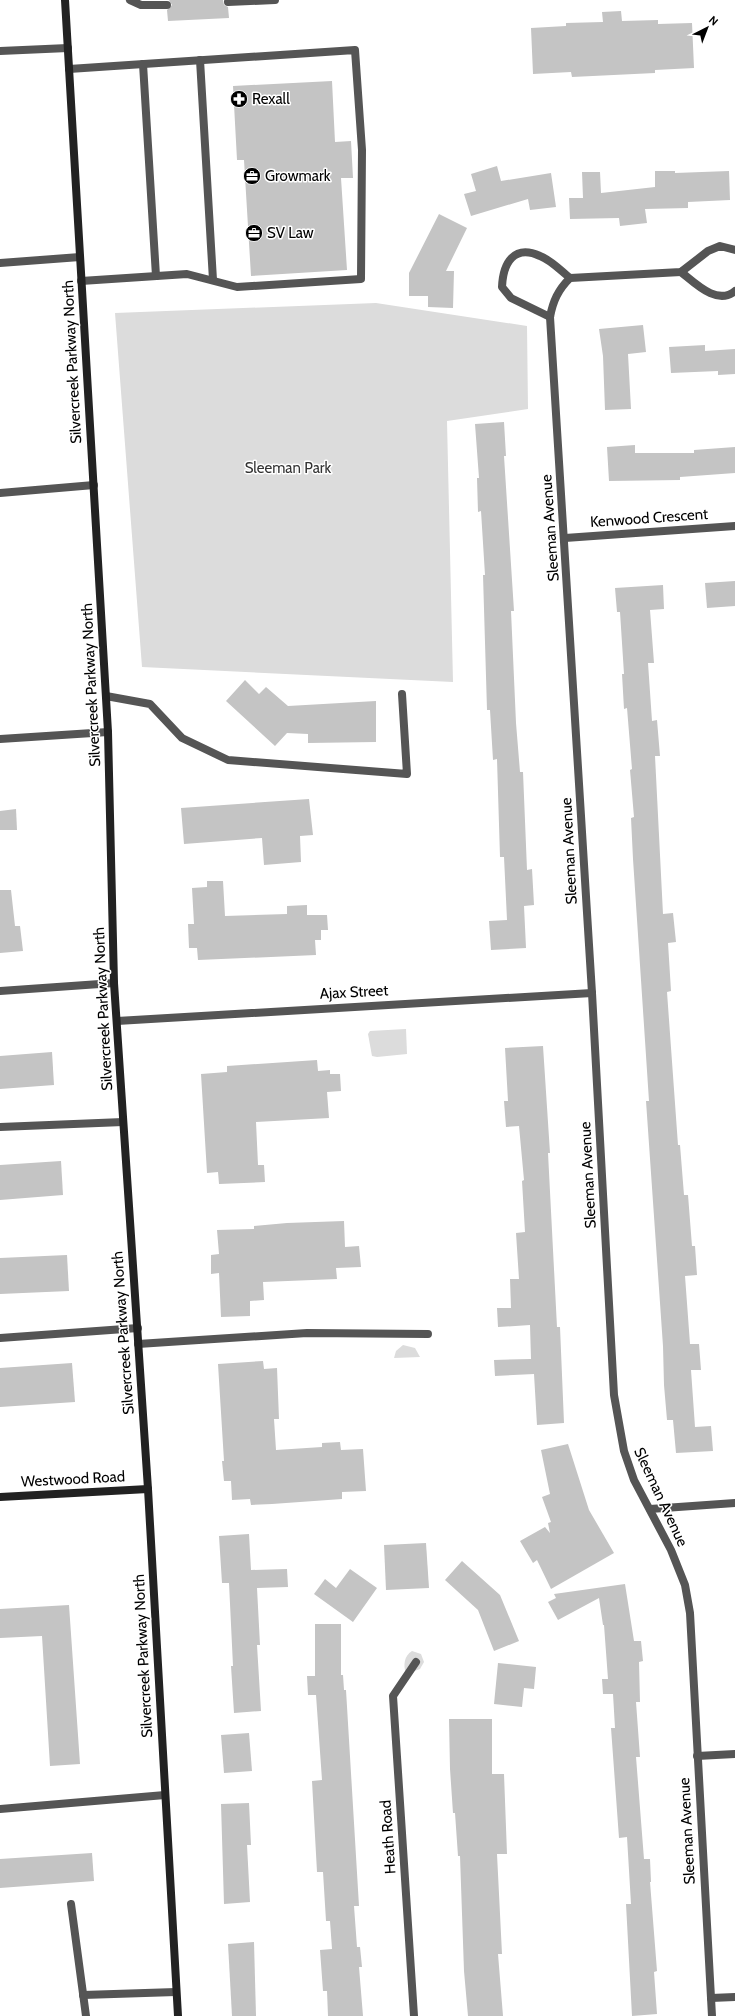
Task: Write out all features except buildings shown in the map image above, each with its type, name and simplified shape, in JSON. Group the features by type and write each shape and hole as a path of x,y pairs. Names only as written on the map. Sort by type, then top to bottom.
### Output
{"main road":[{"name":"Silvercreek Parkway North","path":"65,0 108,732 114,983 148,1489 178,2016"},
{"name":"Westwood Road","path":"0,1497 148,1489"}],"street":[{"path":"130,0 141,5 167,5"},
{"path":"228,2 276,0"},
{"path":"0,51 68,48"},
{"path":"69,69 355,50 362,150 361,279 237,287 187,274 81,281"},
{"path":"200,60 213,280"},
{"path":"143,64 156,276"},
{"path":"550,317 511,298 502,287 502,274 506,263 516,254 528,252 541,256 570,278 681,272 708,251 720,246 735,250"},
{"path":"0,262 80,257"},
{"path":"681,272 716,296 723,296 735,291"},
{"name":"Sleeman Avenue","path":"570,278 561,286 553,301 550,317 592,993 614,1395 624,1451 634,1480 670,1550 685,1585 690,1613 712,2016"},
{"path":"0,493 94,485"},
{"name":"Kenwood Crescent","path":"564,538 735,526"},
{"path":"106,696 150,704 182,738 228,760 407,774 402,694"},
{"path":"0,739 108,732"},
{"path":"0,991 114,983"},
{"name":"Ajax Street","path":"117,1021 592,993"},
{"path":"0,1127 123,1122"},
{"path":"0,1338 138,1328"},
{"path":"138,1344 307,1333 428,1334"},
{"path":"650,1509 735,1503"},
{"name":"Heath Road","path":"414,2016 393,1696 416,1662"},
{"path":"697,1756 735,1754"},
{"path":"0,1809 165,1795"},
{"path":"71,1904 86,2016"},
{"path":"83,1995 176,1992"},
{"path":"711,1998 735,1997"}],"green space":[{"name":"Sleeman Park","path":"376,303 527,326 528,409 447,421 453,682 142,667 115,313"},
{"path":"406,1029 407,1054 377,1057 372,1056 368,1034 370,1031"},
{"path":"403,1345 415,1348 420,1357 394,1358 396,1351"},
{"path":"412,1651 421,1654 424,1662 420,1669 406,1674 405,1661 407,1655"}],"place":[{"name":"Rexall","path":"239,99"},
{"name":"Growmark","path":"252,176"},
{"name":"SV Law","path":"254,233"}]}
